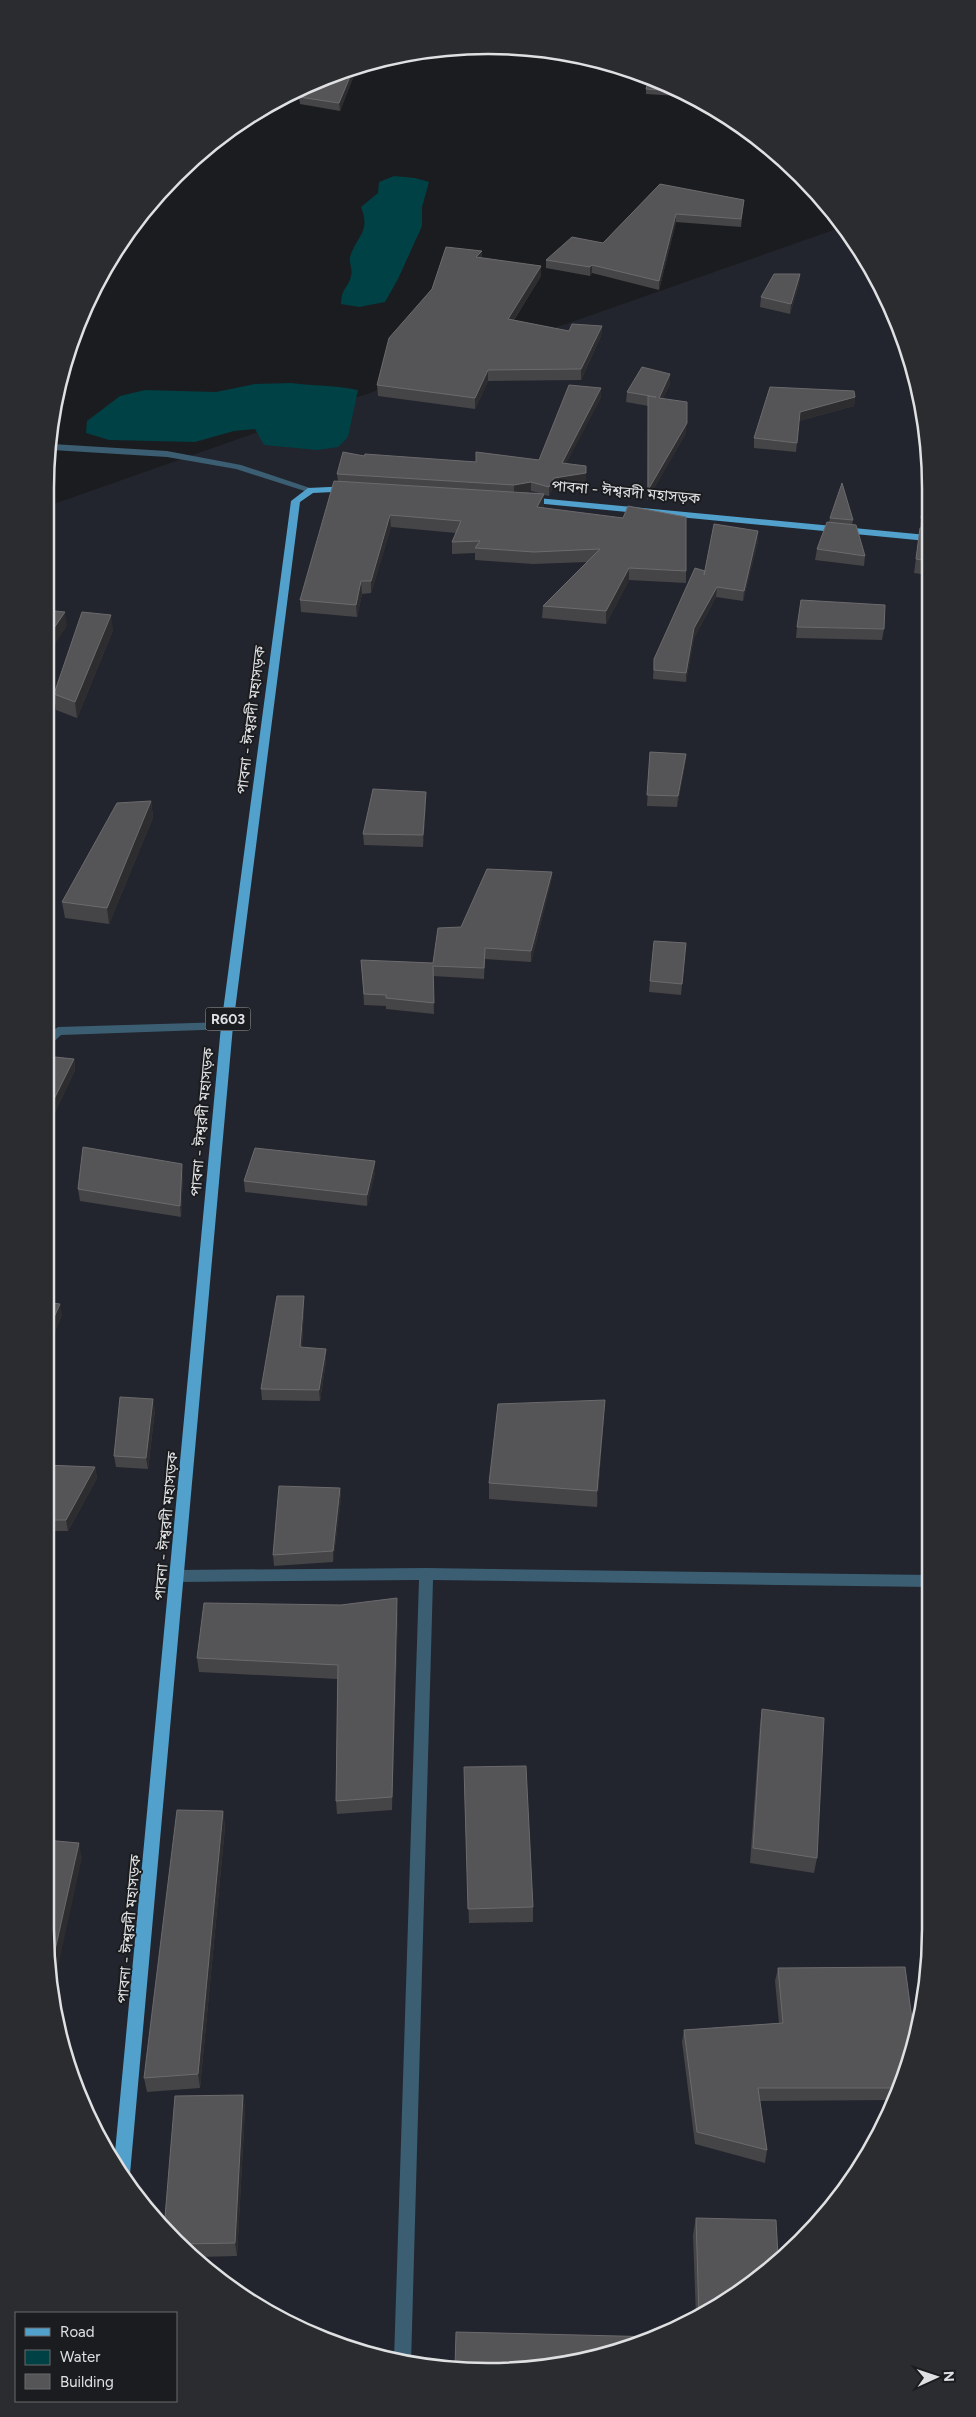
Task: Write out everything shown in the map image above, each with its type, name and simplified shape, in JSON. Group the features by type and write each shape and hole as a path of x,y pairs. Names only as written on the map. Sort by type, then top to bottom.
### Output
{"main road":[{"path":"312,490 335,488 365,490"},
{"name":"পাবনা - ঈশ্বরদী মহাসড়ক","path":"122,2162 227,1026 296,502 312,490"},
{"name":"পাবনা - ঈশ্বরদী মহাসড়ক","path":"511,499 580,503 922,537"}],"street":[{"path":"56,447 167,454 238,467 312,490"},
{"path":"54,1035 58,1031 227,1026"},
{"path":"177,1576 426,1574 922,1581"},
{"path":"403,2355 426,1574"}],"shaded area":[{"path":"836,229 864,271 889,322 899,348 914,403 919,431 922,488 922,1929 919,1986 907,2041 889,2095 864,2146 833,2193 795,2236 752,2274 705,2305 654,2330 628,2340 573,2355 545,2360 488,2363 460,2362 431,2360 376,2348 348,2340 296,2318 271,2305 224,2274 181,2236 162,2215 143,2193 112,2146 87,2095 77,2069 62,2014 57,1986 54,1929 54,504"}],"water":[{"path":"394,176 415,178 429,182 422,207 422,226 398,279 385,302 359,307 341,304 344,291 350,280 350,257 364,228 364,215 361,207 378,193 379,182"},
{"path":"291,383 358,390 348,437 338,447 317,450 264,445 255,429 234,431 195,442 109,440 86,433 87,421 120,396 145,390 216,392 255,384"}],"building":[{"path":"350,76 339,103 300,97"},
{"path":"647,84 660,90 646,89"},
{"path":"660,184 744,200 741,219 676,214 659,281 592,265 590,267 546,260 572,237 603,243"},
{"path":"446,247 482,251 476,257 541,266 508,319 569,331 572,324 602,326 581,369 488,370 475,398 377,385 389,338 432,289"},
{"path":"774,274 800,274 791,304 761,297"},
{"path":"642,367 670,374 659,398 687,402 687,423 648,490 648,396 656,397 627,392"},
{"path":"569,385 601,388 562,463 586,466 586,473 554,478 549,487 531,482 514,485 337,474 343,452 364,456 365,454 476,462 476,452 539,460"},
{"path":"770,387 854,391 855,397 800,412 797,443 754,438"},
{"path":"334,481 544,494 537,507 623,518 628,506 686,517 686,571 629,568 606,611 543,606 600,549 534,552 475,548 480,541 452,542 461,521 390,515 371,581 361,581 356,605 300,600"},
{"path":"842,483 853,520 830,518"},
{"path":"827,522 856,525 865,556 817,549"},
{"path":"714,524 758,531 744,591 717,587 694,628 686,673 654,670 654,659 695,568 705,571"},
{"path":"920,528 922,528 922,560 916,559"},
{"path":"801,600 885,605 884,629 797,627"},
{"path":"54,611 65,612 54,628"},
{"path":"82,612 111,615 75,702 54,694"},
{"path":"650,752 686,754 678,796 647,795"},
{"path":"373,789 426,792 423,835 363,834"},
{"path":"151,801 107,908 62,902 117,803"},
{"path":"487,869 552,872 531,951 485,948 484,968 433,966 434,1003 386,998 386,995 364,994 361,960 433,963 438,928 461,927"},
{"path":"654,941 686,943 682,984 650,981"},
{"path":"54,1057 74,1059 54,1099"},
{"path":"83,1147 182,1164 180,1206 78,1189"},
{"path":"255,1148 375,1161 367,1195 244,1181"},
{"path":"277,1296 304,1296 300,1347 326,1349 319,1390 261,1389"},
{"path":"54,1303 60,1304 54,1317"},
{"path":"120,1397 153,1399 146,1458 114,1456"},
{"path":"605,1400 597,1491 489,1483 498,1404"},
{"path":"54,1465 95,1467 66,1520 54,1520"},
{"path":"279,1486 340,1488 333,1551 273,1555"},
{"path":"397,1598 392,1797 336,1801 338,1665 197,1658 204,1603 341,1605"},
{"path":"762,1709 824,1718 817,1858 753,1848"},
{"path":"526,1766 533,1907 468,1909 464,1767"},
{"path":"177,1810 223,1811 198,2074 144,2078"},
{"path":"54,1841 79,1843 55,1951"},
{"path":"905,1967 912,2021 892,2088 758,2088 767,2150 697,2132 684,2030 783,2023 778,1968"},
{"path":"243,2095 235,2243 190,2244 165,2218 175,2096"},
{"path":"696,2218 776,2220 778,2252 752,2274 699,2308"},
{"path":"456,2332 637,2336 573,2355 545,2360 488,2363 455,2362"}]}
